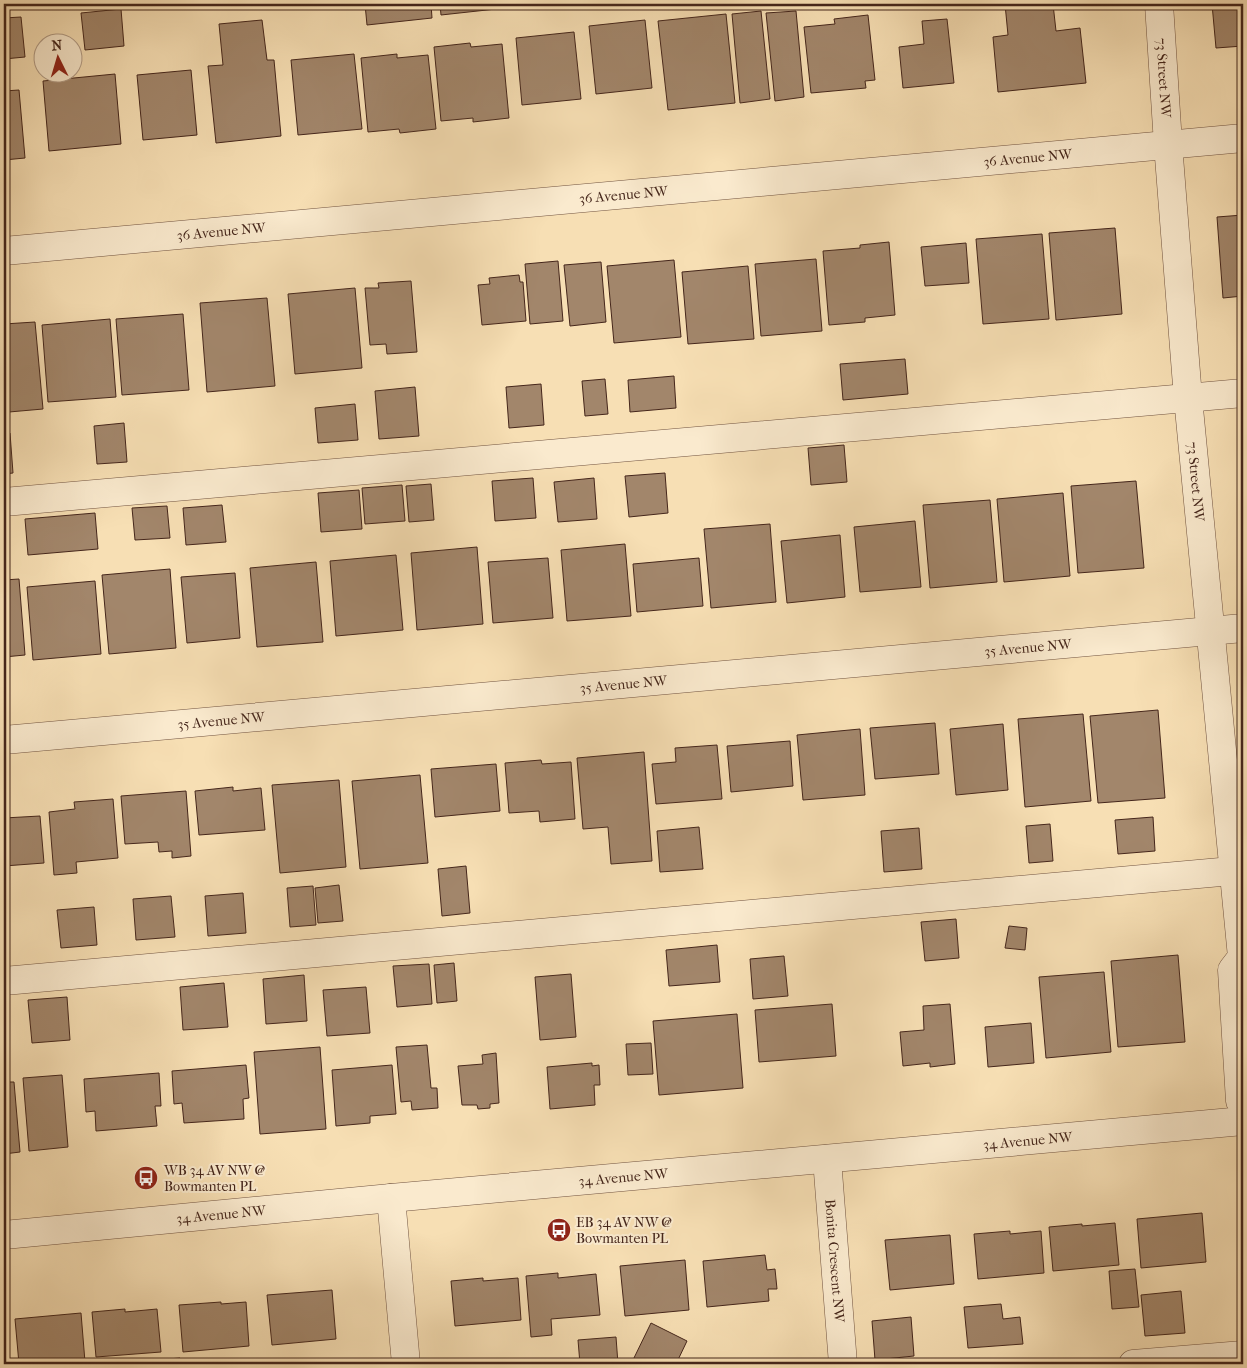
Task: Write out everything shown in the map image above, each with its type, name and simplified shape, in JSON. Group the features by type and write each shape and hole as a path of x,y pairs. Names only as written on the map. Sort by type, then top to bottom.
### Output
{"street":[{"name":"73 Street NW","path":"1159,4 1188,398 1210,631 1239,871 1243,957 1232,970 1240,1101 1243,1105"},
{"name":"36 Avenue NW","path":"4,251 1243,138"},
{"path":"4,502 1243,393"},
{"name":"35 Avenue NW","path":"4,740 1243,628"},
{"path":"4,981 1239,871"},
{"name":"34 Avenue NW","path":"4,1235 1243,1121"},
{"name":"Bonita Crescent NW","path":"827,1159 843,1364"},
{"path":"391,1198 406,1364"},
{"path":"1133,1364 1243,1355"}],"building":[{"path":"365,4 431,4 432,18 367,25"},
{"path":"440,4 504,4 505,8 441,15"},
{"path":"623,4 654,4 624,8"},
{"path":"1005,4 1053,4 1056,31 1080,28 1086,83 998,92 993,37 1008,35"},
{"path":"1212,4 1243,4 1243,46 1216,48"},
{"path":"121,9 124,46 85,50 81,13"},
{"path":"761,11 770,99 740,103 732,14"},
{"path":"796,11 804,97 775,101 766,13"},
{"path":"726,14 735,103 668,110 658,21"},
{"path":"868,15 875,80 865,81 866,88 811,93 804,27 835,24 834,19"},
{"path":"21,17 25,57 4,59 4,18"},
{"path":"947,19 954,83 903,88 899,47 924,44 922,21"},
{"path":"262,20 267,60 274,60 281,136 216,143 208,66 223,65 219,24"},
{"path":"645,20 652,88 596,94 589,26"},
{"path":"574,32 581,99 522,105 516,38"},
{"path":"470,43 471,47 502,44 509,118 473,122 473,118 441,121 434,47"},
{"path":"354,54 362,129 298,135 291,60"},
{"path":"397,54 397,58 428,55 436,129 400,133 399,129 368,132 361,58"},
{"path":"191,70 197,135 143,140 137,75"},
{"path":"115,74 121,144 49,151 43,82 82,82 82,77"},
{"path":"19,90 25,158 4,160 4,91"},
{"path":"1243,215 1243,296 1223,298 1217,217"},
{"path":"1115,228 1122,314 1056,320 1049,233"},
{"path":"1042,234 1049,319 983,324 976,239"},
{"path":"889,242 895,315 865,318 865,322 829,325 823,251 860,248 860,245"},
{"path":"966,243 969,283 925,286 921,247"},
{"path":"816,259 822,331 761,336 755,264"},
{"path":"674,260 681,337 614,343 607,266"},
{"path":"558,261 563,321 530,324 525,264"},
{"path":"601,262 606,322 570,326 564,265"},
{"path":"748,266 754,339 688,344 682,272"},
{"path":"519,275 520,282 523,282 526,321 482,325 478,285 490,284 489,278"},
{"path":"411,281 417,352 387,354 386,344 370,345 365,288 379,288 378,283"},
{"path":"355,288 362,368 295,374 288,294"},
{"path":"267,298 275,386 207,392 200,303"},
{"path":"183,314 189,390 122,395 116,319"},
{"path":"110,319 116,397 48,402 42,325"},
{"path":"35,322 43,409 9,412 4,324"},
{"path":"905,359 908,394 843,400 840,364"},
{"path":"674,376 676,408 630,412 628,380"},
{"path":"605,379 608,414 585,416 582,381"},
{"path":"541,384 544,425 509,428 506,387"},
{"path":"415,387 419,436 379,439 375,391"},
{"path":"355,404 358,440 318,443 315,408"},
{"path":"124,423 127,462 97,464 94,426"},
{"path":"4,433 10,433 13,473 4,474"},
{"path":"844,445 847,482 811,485 808,448"},
{"path":"665,473 668,513 629,517 625,476"},
{"path":"533,478 536,518 495,521 492,481"},
{"path":"594,478 597,519 558,522 554,482"},
{"path":"1136,481 1144,568 1078,573 1071,486"},
{"path":"431,484 434,520 409,522 406,486"},
{"path":"402,485 405,521 365,524 362,488"},
{"path":"359,490 362,529 321,532 318,493"},
{"path":"1063,493 1070,576 1004,582 997,499"},
{"path":"990,500 997,582 930,588 923,505"},
{"path":"222,505 226,542 186,545 183,508"},
{"path":"167,506 170,538 135,540 132,508"},
{"path":"95,513 98,549 28,555 25,519"},
{"path":"4,520 6,520 9,558 4,558"},
{"path":"915,521 921,587 860,592 854,527"},
{"path":"770,524 776,602 711,608 704,529"},
{"path":"840,535 845,597 787,603 781,541"},
{"path":"625,544 631,616 567,621 561,550"},
{"path":"477,547 483,624 417,630 411,553"},
{"path":"396,555 403,630 336,636 330,561"},
{"path":"548,558 553,618 493,623 488,562"},
{"path":"699,558 703,606 637,612 633,564"},
{"path":"316,562 323,642 257,647 250,568"},
{"path":"170,569 176,648 109,654 102,575"},
{"path":"235,573 240,638 187,643 181,577"},
{"path":"19,579 25,655 4,657 4,580"},
{"path":"95,581 101,654 33,660 27,587"},
{"path":"1158,710 1165,798 1098,803 1090,716"},
{"path":"1083,714 1091,801 1025,807 1018,719"},
{"path":"935,723 939,774 875,779 870,728"},
{"path":"1003,724 1008,790 956,795 950,729"},
{"path":"860,729 865,795 803,800 797,735"},
{"path":"790,741 793,786 731,792 727,746"},
{"path":"717,745 722,799 656,804 652,764 676,762 675,748"},
{"path":"644,752 652,861 611,864 608,827 583,829 577,758"},
{"path":"541,760 542,764 571,762 575,819 540,822 539,811 509,813 505,763"},
{"path":"496,764 500,811 435,817 431,769"},
{"path":"420,775 428,863 360,869 352,781"},
{"path":"339,780 346,867 280,873 272,785"},
{"path":"233,787 233,791 261,788 265,830 199,835 195,791"},
{"path":"186,791 191,856 172,858 172,851 159,852 158,842 125,844 121,796"},
{"path":"113,799 118,858 76,862 77,873 54,875 49,812 75,809 74,802"},
{"path":"40,816 44,863 4,866 4,818"},
{"path":"1153,817 1155,851 1118,854 1115,820"},
{"path":"1050,824 1053,861 1029,863 1026,826"},
{"path":"699,827 703,869 660,872 657,831"},
{"path":"919,828 922,869 884,872 881,831"},
{"path":"466,866 470,913 442,916 438,869"},
{"path":"339,885 343,921 318,923 315,888"},
{"path":"313,886 316,925 290,927 287,888"},
{"path":"243,893 246,933 208,936 205,896"},
{"path":"171,896 175,937 136,940 133,899"},
{"path":"94,907 97,945 61,948 57,910"},
{"path":"956,919 959,958 925,961 921,922"},
{"path":"1009,926 1027,928 1025,950 1005,948"},
{"path":"717,945 720,982 669,986 666,950"},
{"path":"1178,955 1185,1042 1118,1047 1111,961"},
{"path":"784,956 788,996 753,999 750,959"},
{"path":"454,963 457,1001 437,1003 434,965"},
{"path":"429,964 432,1004 397,1007 393,966"},
{"path":"1104,972 1111,1052 1046,1058 1039,977"},
{"path":"571,974 576,1037 540,1040 535,977"},
{"path":"304,975 307,1021 266,1024 263,979"},
{"path":"224,983 228,1027 183,1030 180,987"},
{"path":"366,987 370,1033 327,1036 323,990"},
{"path":"67,997 70,1040 32,1043 28,1000"},
{"path":"832,1004 836,1056 759,1062 755,1010"},
{"path":"950,1004 955,1064 930,1067 930,1063 903,1066 900,1032 924,1030 923,1006"},
{"path":"737,1014 743,1088 659,1095 653,1021"},
{"path":"1031,1023 1034,1063 988,1067 985,1027"},
{"path":"651,1043 653,1074 628,1075 626,1044"},
{"path":"427,1045 431,1088 437,1088 438,1108 412,1110 411,1101 401,1102 396,1047"},
{"path":"320,1047 326,1129 260,1134 254,1052"},
{"path":"496,1053 499,1103 490,1104 490,1108 478,1109 477,1105 462,1105 458,1066 483,1064 482,1055"},
{"path":"592,1063 592,1066 599,1065 600,1085 594,1085 595,1105 550,1109 547,1067"},
{"path":"246,1065 249,1098 243,1099 244,1119 184,1123 182,1103 174,1104 172,1071"},
{"path":"392,1065 396,1114 370,1116 370,1123 336,1126 332,1070"},
{"path":"159,1073 161,1106 155,1106 157,1126 96,1131 95,1111 86,1112 84,1079"},
{"path":"62,1075 68,1147 29,1151 23,1078"},
{"path":"4,1082 14,1082 20,1152 4,1154"},
{"path":"1202,1213 1206,1262 1141,1268 1137,1219"},
{"path":"1115,1223 1119,1265 1053,1271 1049,1227"},
{"path":"1010,1231 1010,1234 1041,1231 1044,1273 978,1279 974,1234"},
{"path":"950,1235 954,1284 890,1290 885,1240"},
{"path":"765,1255 767,1270 775,1269 777,1289 768,1289 769,1301 707,1307 703,1261"},
{"path":"685,1260 689,1310 625,1316 620,1266"},
{"path":"1135,1269 1139,1307 1112,1309 1109,1271"},
{"path":"558,1273 558,1278 596,1274 600,1315 551,1319 552,1335 531,1337 526,1276"},
{"path":"483,1278 483,1281 518,1278 521,1320 455,1326 451,1281"},
{"path":"332,1290 336,1339 272,1345 267,1295"},
{"path":"1181,1291 1185,1333 1145,1336 1141,1295"},
{"path":"221,1302 221,1304 246,1302 249,1346 183,1352 179,1305"},
{"path":"1001,1304 1003,1319 1020,1317 1023,1344 968,1348 964,1307"},
{"path":"125,1309 125,1312 157,1309 161,1352 96,1357 92,1312"},
{"path":"81,1313 85,1362 19,1364 15,1319"},
{"path":"911,1317 914,1356 875,1360 872,1321"},
{"path":"651,1323 687,1341 676,1364 638,1364 632,1362"},
{"path":"616,1337 618,1364 580,1364 578,1340"},
{"path":"180,1358 181,1364 143,1364 142,1361"}],"place":[{"name":"WB 34 AV NW @ Bowmanten PL","path":"146,1178"},
{"name":"EB 34 AV NW @ Bowmanten PL","path":"559,1230"}]}
